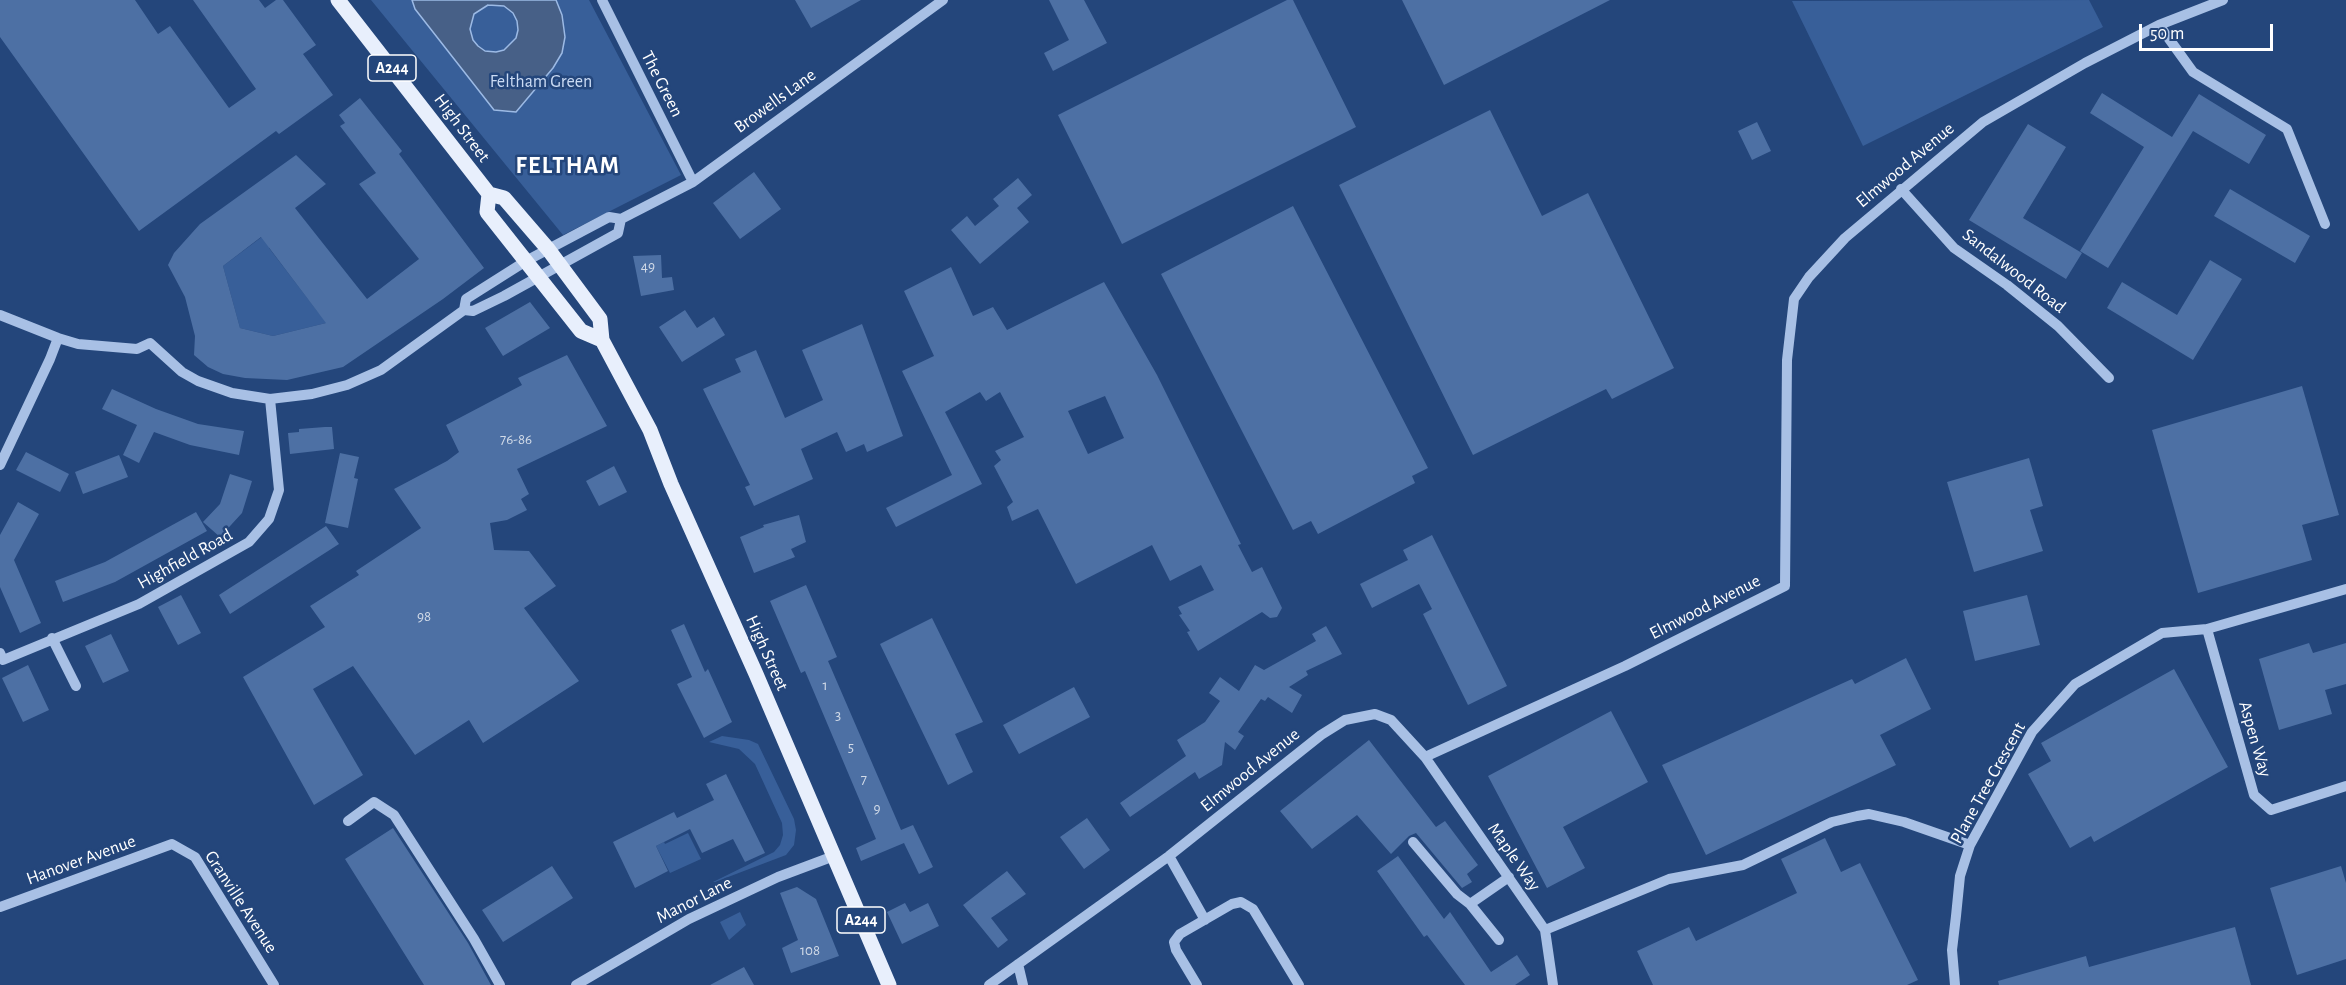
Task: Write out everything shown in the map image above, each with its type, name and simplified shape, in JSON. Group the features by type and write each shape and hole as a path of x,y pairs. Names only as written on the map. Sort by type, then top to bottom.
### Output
{"main road":[{"name":"High Street","path":"338,0 489,194 504,198 561,265 600,319 602,340 646,422 889,985"},
{"name":"High Street","path":"489,194 487,212 580,331 602,340"}],"street":[{"name":"The Green","path":"602,0 693,182"},
{"name":"Browells Lane","path":"526,261 609,217 621,219 693,182 943,0"},
{"name":"Elmwood Avenue","path":"989,985 1169,856 1321,735 1345,720 1375,714 1391,720 1425,757 1625,666 1785,586 1787,360 1794,299 1809,277 1845,238 1983,122 2085,63 2159,25 2223,0"},
{"path":"2159,25 2193,72 2287,129 2325,224"},
{"name":"Sandalwood Road","path":"1901,189 1954,248 2007,285 2058,326 2109,378"},
{"name":"Browells Lane","path":"539,278 618,233 621,219"},
{"path":"464,310 466,299 526,261"},
{"path":"0,315 78,344 137,349 150,343 182,372 198,381 232,393 270,399 312,394 355,381 381,370 464,310 473,311 539,278"},
{"path":"0,465 58,338"},
{"name":"Highfield Road","path":"1,658 139,604 249,542 269,519 279,490 270,399"},
{"name":"Plane Tree Crescent","path":"1955,985 1952,950 1960,876 1970,845 2032,732 2075,684 2162,633 2207,629 2346,589"},
{"name":"Aspen Way","path":"2207,629 2254,795 2271,810 2346,786"},
{"path":"52,638 76,686"},
{"name":"Maple Way","path":"1425,757 1545,930 1553,985"},
{"path":"348,821 374,802 394,815 474,939 500,985"},
{"path":"1545,930 1669,879 1743,865 1832,822 1857,816 1869,814 1904,822 1970,845"},
{"path":"1413,842 1457,894 1470,904 1499,940"},
{"name":"Hanover Avenue","path":"0,907 172,844"},
{"name":"Granville Avenue","path":"172,844 195,857 274,985"},
{"name":"Manor Lane","path":"576,985 688,919 778,877 834,856"},
{"path":"1169,856 1205,920"},
{"path":"1470,904 1509,877"},
{"path":"1197,985 1176,950 1174,942 1180,934 1232,904 1241,902 1253,909 1299,985"},
{"path":"1018,964 1023,985"}],"green space":[{"name":"Feltham Green","path":"371,0 589,0 681,175 563,235"},
{"path":"2089,0 2103,27 1863,146 1792,1"},
{"path":"275,227 269,248 318,312 330,322 273,336 240,328 223,266"},
{"path":"722,736 749,740 758,744 794,819 796,830 794,845 786,855 713,882 774,852 780,845 783,835 782,823 755,764 739,749 709,742"},
{"path":"688,833 701,859 670,873 656,846"},
{"path":"740,912 746,925 729,940 720,922"}],"shaded area":[{"path":"412,0 556,0 562,15 565,37 562,53 553,68 516,112 494,110 415,9","holes":["488,5 504,6 513,13 517,21 516,38 504,50 485,51 473,40 470,29 474,14"]}],"building":[{"path":"0,0 135,0 158,34 170,26 229,108 256,89 193,0 259,0 265,8 276,0 283,0 316,45 303,54 333,95 279,134 276,131 139,231 0,37"},
{"path":"795,0 861,0 811,28"},
{"path":"1049,0 1084,0 1107,43 1053,71 1044,53 1069,40"},
{"path":"1287,0 1293,0 1356,127 1122,244 1058,115"},
{"path":"1402,0 1610,0 1444,85"},
{"path":"2102,93 2172,137 2199,94 2266,135 2249,164 2193,131 2108,268 2080,251 2144,147 2090,113"},
{"path":"360,98 402,151 399,154 484,268 443,299 343,367 287,380 245,378 223,374 208,367 194,355 195,336 185,297 168,265 174,253 200,224 296,155 326,184 295,208 367,299 419,259 359,184 376,173 340,126 345,123 339,115","holes":["261,237 326,323 273,336 240,328 223,266"]},
{"path":"1490,110 1542,216 1588,193 1674,368 1612,399 1606,389 1473,455 1339,185"},
{"path":"1757,122 1771,151 1752,160 1738,131"},
{"path":"2028,124 2066,147 2023,218 2082,253 2066,279 1969,220"},
{"path":"754,172 781,209 740,239 713,203"},
{"path":"1018,178 1032,195 1017,208 1029,222 980,264 951,230 967,216 975,226 999,206 993,199"},
{"path":"2230,189 2310,236 2295,263 2214,216"},
{"path":"1293,206 1428,468 1412,476 1415,483 1318,534 1311,521 1293,530 1161,274"},
{"path":"661,255 662,278 672,277 674,290 641,296 633,256"},
{"path":"2210,260 2242,279 2193,360 2107,308 2122,282 2177,315"},
{"path":"951,267 973,316 993,307 1007,330 1104,282 1157,375 1241,544 1238,545 1252,572 1262,567 1282,608 1277,617 1270,618 1262,612 1198,651 1187,632 1190,631 1179,615 1182,614 1178,607 1214,590 1201,565 1170,581 1152,545 1076,584 1038,509 1012,521 1007,507 1013,502 994,466 1001,460 995,451 1024,437 1000,392 986,401 980,392 945,412 982,484 896,527 886,508 952,475 902,371 934,356 904,291","holes":["1105,396 1124,438 1088,454 1068,411"]},
{"path":"530,302 550,328 503,356 485,328"},
{"path":"685,310 697,328 714,317 725,335 682,362 659,327"},
{"path":"862,324 903,436 867,452 864,444 846,452 837,432 801,449 813,479 754,506 745,487 750,485 703,389 741,372 735,359 756,350 785,418 823,400 802,350"},
{"path":"567,355 607,426 517,469 529,494 521,499 527,510 507,520 490,523 494,550 529,551 556,586 524,608 579,681 483,743 469,720 415,755 353,666 313,689 363,775 314,805 243,677 325,627 310,606 359,575 356,571 421,528 394,489 447,461 459,452 446,425 522,385 518,378"},
{"path":"2302,386 2339,515 2302,525 2312,560 2198,593 2152,430"},
{"path":"112,389 156,409 198,424 244,431 239,455 190,445 154,432 139,463 123,455 137,425 102,409"},
{"path":"332,427 334,449 290,454 288,433 299,432 299,429"},
{"path":"26,452 69,474 60,492 16,470"},
{"path":"340,453 359,457 354,478 358,479 348,528 325,523"},
{"path":"119,455 128,477 83,494 75,472"},
{"path":"2029,458 2043,506 2030,510 2043,551 1974,572 1947,482"},
{"path":"614,466 627,492 599,506 586,481"},
{"path":"230,474 252,481 242,513 220,537 203,522 220,504"},
{"path":"18,502 39,514 14,560 41,623 20,633 0,587 0,535"},
{"path":"196,512 207,531 115,582 63,602 55,581 105,562"},
{"path":"799,515 806,542 791,549 795,557 754,573 740,537 764,527 763,525"},
{"path":"326,526 339,544 230,614 219,595"},
{"path":"1432,535 1507,686 1468,705 1423,614 1432,609 1419,584 1372,608 1360,584 1408,560 1403,550"},
{"path":"806,585 837,657 828,661 901,830 913,825 933,867 919,874 904,843 861,861 856,848 876,839 805,671 801,673 770,601"},
{"path":"181,595 201,633 178,645 158,607"},
{"path":"2027,595 2040,645 1975,661 1963,611"},
{"path":"932,618 983,722 955,734 973,772 948,785 880,644"},
{"path":"684,624 705,672 708,669 732,722 704,738 677,684 692,677 671,630"},
{"path":"1326,626 1342,654 1306,671 1308,675 1289,687 1302,695 1292,713 1268,697 1265,701 1261,699 1238,732 1244,736 1235,750 1225,742 1222,765 1199,779 1195,772 1130,817 1120,803 1186,756 1177,740 1205,722 1220,701 1209,693 1220,677 1239,691 1255,665 1264,670 1316,641 1312,634"},
{"path":"111,634 129,671 103,683 85,646"},
{"path":"2309,643 2313,653 2346,643 2346,684 2325,690 2332,714 2279,730 2259,659"},
{"path":"1906,658 1931,709 1880,735 1896,765 1706,855 1662,765 1852,679 1855,684"},
{"path":"28,665 49,710 23,722 2,678"},
{"path":"2174,669 2228,767 2094,842 2091,836 2070,848 2028,774 2051,761 2041,743"},
{"path":"1074,687 1090,717 1019,754 1003,725"},
{"path":"1611,711 1648,782 1563,827 1585,868 1547,888 1488,776"},
{"path":"1369,740 1436,827 1445,821 1478,865 1467,874 1472,882 1462,888 1416,833 1409,836 1391,854 1357,815 1312,849 1280,811"},
{"path":"726,774 765,853 745,862 733,839 702,853 690,829 656,846 668,871 635,888 613,842 674,812 677,818 714,800 706,784"},
{"path":"1087,818 1110,850 1084,869 1060,837"},
{"path":"393,828 468,943 491,985 424,985 345,859"},
{"path":"1825,838 1841,872 1860,863 1918,980 1907,985 1653,985 1637,951 1689,927 1696,941 1797,893 1781,859"},
{"path":"1398,856 1444,919 1450,912 1491,972 1517,955 1530,975 1515,985 1465,985 1427,935 1424,937 1377,871"},
{"path":"552,866 573,898 503,942 482,910"},
{"path":"2341,866 2346,883 2346,959 2297,975 2270,888"},
{"path":"1007,871 1026,894 991,918 1008,940 998,948 963,905"},
{"path":"797,887 816,899 839,956 791,973 782,948 798,940 780,893"},
{"path":"905,903 910,912 928,903 939,926 902,944 887,912"},
{"path":"2235,927 2251,985 1999,985 1998,981 2086,956 2089,967"},
{"path":"744,967 754,985 710,985"}],"district":[{"name":"FELTHAM","path":"568,166"}]}
